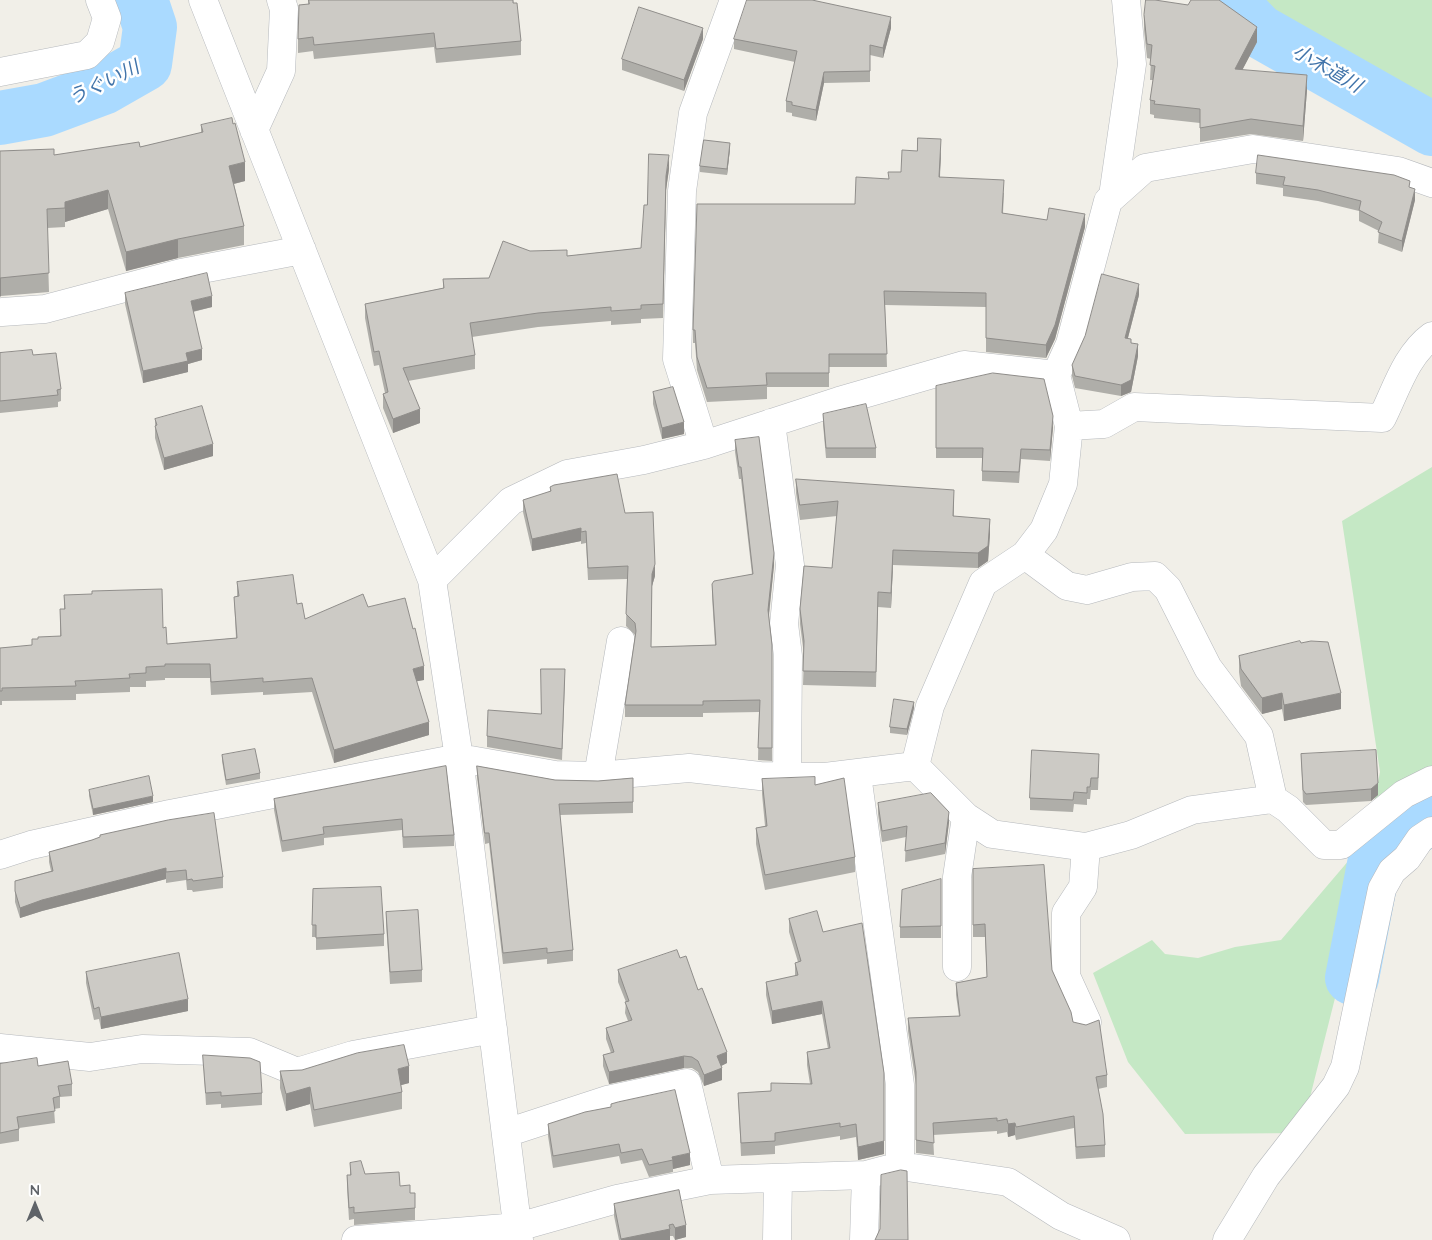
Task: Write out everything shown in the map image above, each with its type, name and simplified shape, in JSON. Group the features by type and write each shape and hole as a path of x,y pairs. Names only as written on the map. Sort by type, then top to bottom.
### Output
{"street":[{"path":"0,72 87,55 100,42 107,18 100,0"},
{"path":"203,0 432,580 459,758 518,1234"},
{"path":"254,130 281,71 284,9 281,0"},
{"path":"704,445 677,359 682,191 693,113 734,0"},
{"path":"1113,196 1132,64 1126,0"},
{"path":"915,766 930,706 983,583 1025,555 1044,530 1063,484 1069,426 1056,374 1070,344 1108,201 1145,168 1253,149 1398,171 1432,183"},
{"path":"2,312 45,309 181,273 302,250"},
{"path":"1069,426 1104,424 1134,407 1382,418 1408,364 1422,343 1432,336"},
{"path":"432,580 511,502 567,474 644,460 704,445 838,401 964,365 1056,374"},
{"path":"771,423 790,565 784,624 788,656 787,777"},
{"path":"1025,555 1067,586 1088,590 1132,577 1155,576 1168,589 1208,668 1259,736 1273,799"},
{"path":"598,776 621,642"},
{"path":"0,855 30,845 170,814 459,758 556,776 598,776 689,768 787,777 857,775 915,766"},
{"path":"915,766 966,817 992,834 1086,847 1132,835 1192,810 1273,799 1288,809 1324,845 1341,845 1404,794 1432,780"},
{"path":"857,775 900,1084 900,1166"},
{"path":"957,967 957,877 966,817"},
{"path":"1227,1240 1266,1176 1336,1086 1345,1068 1382,889 1392,871 1407,858 1420,839 1432,831"},
{"path":"1086,847 1083,887 1066,913 1066,976 1088,1022"},
{"path":"0,1048 90,1057 142,1049 249,1052 297,1072 353,1055 493,1029"},
{"path":"506,1133 606,1100 687,1083 710,1180"},
{"path":"356,1240 518,1234 617,1199 710,1180 866,1175 900,1166 1008,1182 1061,1216 1116,1240"},
{"path":"864,1240 866,1175"},
{"path":"777,1240 778,1178"}],"green space":[{"path":"1243,0 1432,0 1432,106 1405,86"},
{"path":"1432,467 1432,810 1363,887 1301,1133 1185,1134 1128,1062 1093,973 1152,940 1165,954 1198,958 1235,947 1281,940 1367,839 1380,772 1342,521"}],"building":[{"path":"309,0 513,0 513,3 517,3 521,41 436,49 434,33 314,45 313,37 298,39 299,5 309,4"},
{"path":"747,0 812,0 891,17 883,48 870,45 870,71 824,72 816,110 792,105 792,102 786,101 797,51 734,39"},
{"path":"1146,0 1188,5 1191,0 1219,0 1257,27 1235,69 1307,75 1303,126 1251,119 1200,128 1200,109 1154,104 1155,101 1150,100 1155,66 1150,65 1152,45 1147,44 1144,15"},
{"path":"639,7 703,28 684,80 622,59"},
{"path":"232,118 245,162 229,166 244,226 178,239 126,252 108,190 65,202 65,208 47,209 49,273 0,278 0,151 54,149 54,155 139,142 140,147 203,132 201,125"},
{"path":"918,138 941,139 939,177 1004,180 1002,213 1047,220 1049,208 1085,214 1055,325 1046,345 986,338 986,293 884,291 887,354 829,354 829,373 766,373 767,385 707,388 697,357 695,330 693,330 697,204 855,204 856,177 889,179 888,172 901,172 902,150 917,151"},
{"path":"704,140 730,143 727,169 700,166"},
{"path":"649,154 669,155 666,176 663,304 641,305 641,309 611,311 611,307 538,313 470,323 475,355 403,368 420,409 393,419 383,394 388,392 379,351 374,352 365,304 444,288 443,279 489,278 503,241 530,251 567,250 567,256 641,248 644,205 647,205"},
{"path":"1258,155 1394,175 1410,181 1409,187 1415,189 1402,241 1378,232 1382,222 1359,210 1361,201 1318,190 1283,185 1285,177 1256,173"},
{"path":"207,273 212,296 191,301 202,349 186,353 188,361 143,371 125,293"},
{"path":"1102,274 1139,284 1125,338 1131,339 1131,343 1138,344 1131,380 1121,385 1075,376 1072,365 1085,336"},
{"path":"32,350 33,355 56,353 61,389 57,390 58,395 0,401 0,353"},
{"path":"993,373 1044,379 1053,416 1050,450 1021,449 1019,472 982,471 983,448 936,448 936,386"},
{"path":"673,387 684,422 662,428 653,392"},
{"path":"866,404 876,448 826,448 823,414"},
{"path":"202,406 213,444 164,458 155,426 157,425 155,419"},
{"path":"759,437 774,553 768,610 772,645 772,748 758,748 760,700 703,701 703,705 625,705 636,631 635,623 626,614 628,566 588,568 586,531 581,532 581,528 532,539 523,500 551,491 550,487 554,485 617,474 625,513 653,512 655,564 652,574 651,647 716,645 712,584 714,581 753,574 741,467 739,467 735,440"},
{"path":"796,479 954,490 953,516 990,519 988,546 978,553 893,550 891,593 878,592 876,672 803,671 804,641 800,609 804,566 832,568 838,501 800,505"},
{"path":"293,575 297,604 302,603 305,619 363,594 368,607 405,598 413,629 415,628 424,666 413,669 429,722 334,750 312,678 263,682 263,678 211,682 210,664 165,664 165,666 146,667 146,673 129,674 130,678 75,681 76,686 2,688 2,691 0,691 0,648 32,645 32,639 38,639 38,637 61,636 60,609 65,609 64,595 92,594 92,591 162,589 163,628 166,627 167,644 237,638 234,597 239,596 237,582"},
{"path":"1300,641 1301,643 1311,641 1328,642 1341,693 1284,705 1282,693 1262,698 1241,669 1239,656"},
{"path":"541,669 565,669 562,749 487,736 488,710 541,714"},
{"path":"894,699 914,702 907,729 890,727"},
{"path":"255,749 260,773 226,780 222,755"},
{"path":"1032,750 1099,754 1098,778 1091,778 1090,787 1087,787 1087,793 1074,792 1073,800 1030,798"},
{"path":"1376,750 1378,783 1371,789 1306,794 1303,790 1301,754"},
{"path":"446,766 454,835 403,837 402,819 323,827 324,834 282,841 274,799"},
{"path":"477,766 555,780 598,781 633,778 633,802 559,804 573,950 547,953 547,948 503,953 489,833 485,833"},
{"path":"149,776 153,796 93,809 89,790"},
{"path":"815,777 815,785 844,778 855,857 765,875 756,828 767,826 762,779"},
{"path":"931,793 949,812 945,843 905,851 907,826 882,831 878,803"},
{"path":"214,813 223,877 193,881 192,879 187,880 186,870 166,872 166,868 42,900 20,908 15,891 15,881 53,871 49,852 92,840 100,837 100,835 168,820"},
{"path":"1044,865 1052,970 1071,1012 1073,1022 1086,1025 1099,1020 1107,1075 1096,1077 1103,1114 1105,1145 1076,1147 1074,1116 1016,1127 1015,1123 1008,1124 1007,1119 997,1121 997,1118 933,1123 934,1143 916,1140 916,1072 908,1018 960,1016 956,983 987,977 985,924 973,925 973,869"},
{"path":"941,879 941,926 900,927 902,890"},
{"path":"381,887 384,934 316,938 316,925 312,925 313,889"},
{"path":"418,910 422,970 390,972 386,912"},
{"path":"817,911 823,932 862,923 884,1073 884,1141 858,1147 856,1124 840,1127 840,1123 775,1133 775,1141 741,1143 738,1093 771,1091 771,1083 812,1084 807,1052 830,1048 822,1001 772,1011 766,982 798,975 795,963 801,961 789,919"},
{"path":"677,950 680,958 686,956 698,990 702,988 727,1052 717,1056 722,1068 704,1075 698,1061 692,1057 684,1056 609,1072 603,1055 614,1052 606,1028 632,1020 625,1002 629,1001 618,970"},
{"path":"179,953 188,999 101,1017 99,1007 94,1009 86,972"},
{"path":"404,1045 409,1066 398,1069 402,1092 314,1110 310,1087 286,1094 280,1071 302,1070 357,1053"},
{"path":"203,1055 250,1058 260,1062 262,1093 221,1096 221,1092 206,1093"},
{"path":"37,1058 38,1066 68,1061 72,1084 58,1086 60,1096 53,1098 55,1111 17,1117 19,1129 0,1133 0,1064"},
{"path":"675,1090 690,1153 672,1157 673,1160 649,1165 642,1149 621,1153 619,1144 553,1156 548,1124 585,1112 611,1107 611,1104 618,1102"},
{"path":"361,1161 365,1174 399,1172 400,1186 410,1185 410,1193 415,1193 415,1208 354,1213 354,1207 349,1208 347,1175 351,1175 350,1163"},
{"path":"901,1170 907,1171 908,1240 875,1240 880,1229 881,1175"},
{"path":"679,1190 686,1225 675,1228 673,1224 669,1225 670,1229 621,1239 614,1204"}],"waterway":[{"name":"うぐい川","path":"0,118 44,110 103,88 145,64 150,27 141,0"},
{"name":"小木道川","path":"1229,0 1259,31 1432,129"},
{"path":"1352,978 1375,859 1387,845 1432,817"}]}
